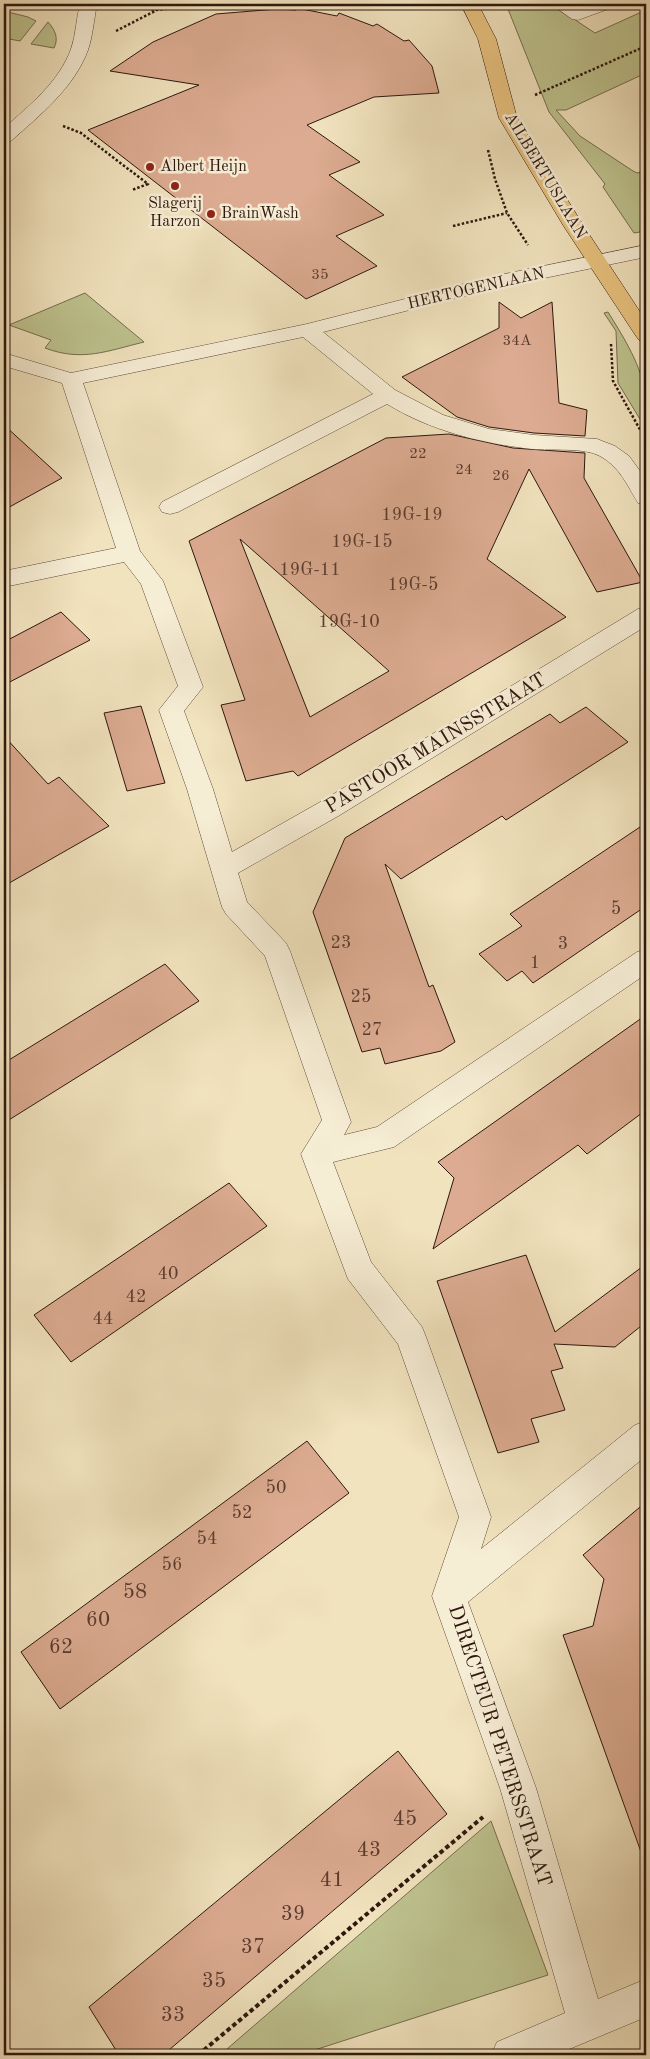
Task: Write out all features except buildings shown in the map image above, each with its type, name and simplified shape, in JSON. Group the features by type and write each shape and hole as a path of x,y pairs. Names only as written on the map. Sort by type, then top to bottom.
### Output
{"main road":[{"name":"AILBERTUSLAAN","path":"469,4 487,39 508,118 573,225 646,336"}],"street":[{"path":"4,137 29,115 66,75 78,52 88,4"},
{"path":"560,4 578,15 605,4"},
{"name":"HERTOGENLAAN","path":"4,359 35,370 71,379 307,330 495,282 646,251"},
{"path":"307,330 387,395 412,409 440,421 475,432 524,441 597,446 619,457 630,469 646,498"},
{"path":"71,379 129,553 152,581 191,687 171,710 200,789 235,907 278,951 337,1122 315,1154"},
{"path":"170,507 387,395"},
{"path":"4,579 129,553"},
{"name":"PASTOOR MAINSSTRAAT","path":"223,869 331,808 646,615"},
{"path":"315,1154 384,1138 646,960"},
{"name":"DIRECTEUR PETERSSTRAAT","path":"315,1154 359,1270 411,1337 475,1517 449,1596 518,1788 587,2024"},
{"path":"449,1596 646,1436"},
{"path":"510,2055 645,2001"}],"path":[{"path":"114,4 156,10 202,4"},
{"path":"528,98 646,46"},
{"path":"60,125 81,133 148,184 132,190"},
{"path":"453,226 507,213"},
{"name":"AILBERTUSLAAN","path":"520,232 532,253 566,268"},
{"path":"611,338 613,381 646,439 645,450 630,469"},
{"path":"198,2055 518,1788"}],"green space":[{"path":"506,4 551,4 595,33 646,10 646,73 566,110 556,110 580,136 633,171 646,175 646,231 634,233 603,187 605,184 549,112"},
{"path":"4,11 36,21 20,41 4,38"},
{"path":"48,22 56,34 54,48 31,44"},
{"path":"85,293 144,342 94,354 71,354 45,348 51,340 9,325"},
{"path":"608,312 632,353 641,374 647,401 646,429 618,383 616,331 604,313"},
{"path":"491,1821 548,1975 299,2055 220,2055"}],"place":[{"name":"Albert Heijn","path":"150,167"},
{"name":"Slagerij Harzon","path":"175,186"},
{"name":"BrainWash","path":"211,214"}]}
